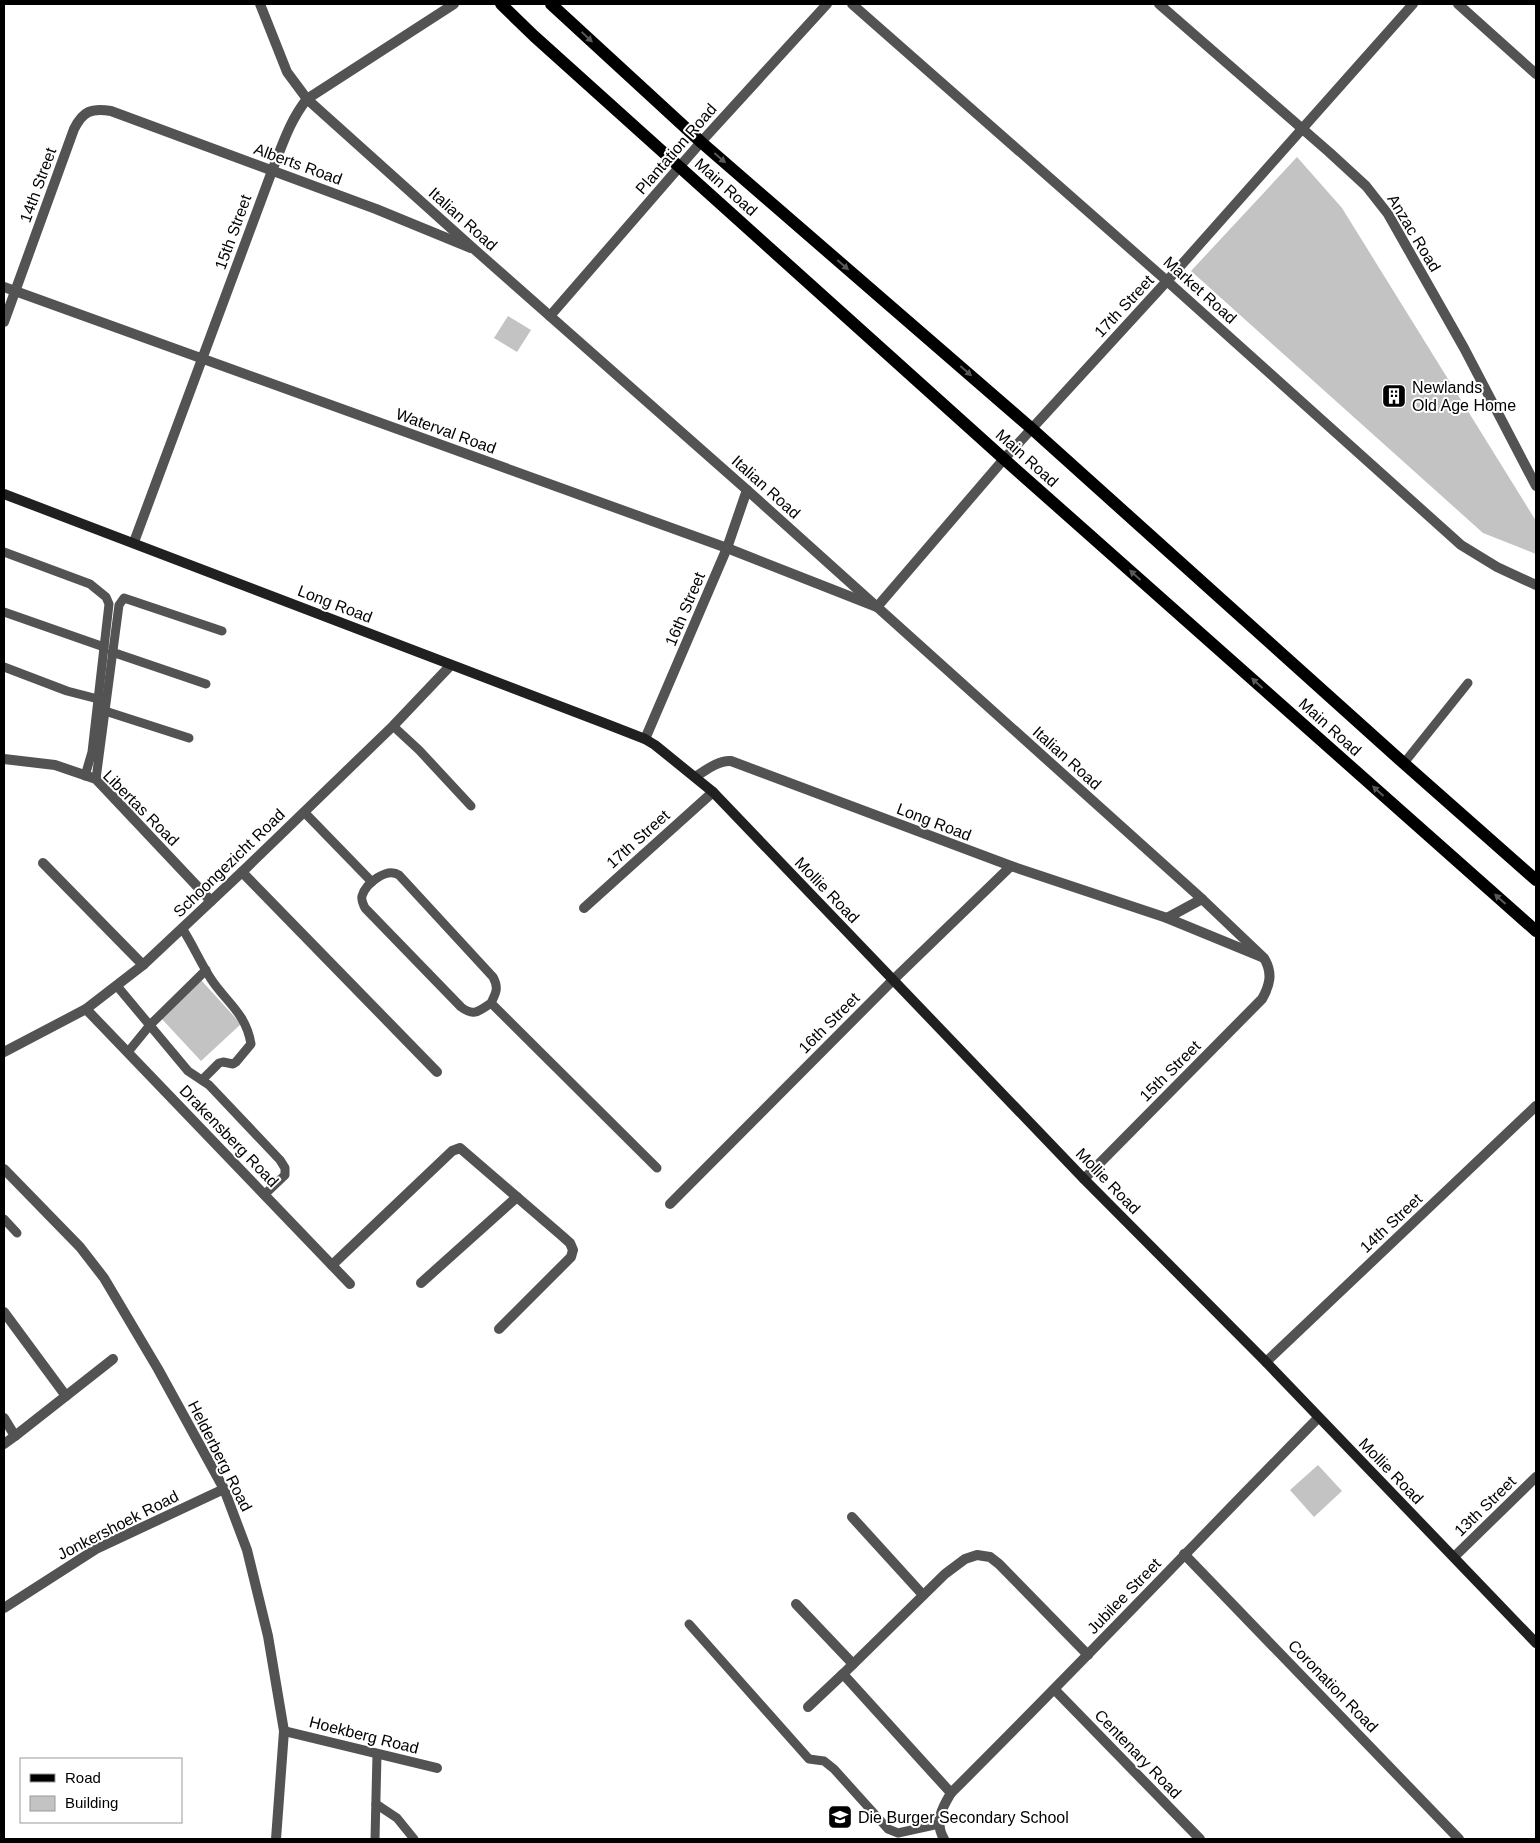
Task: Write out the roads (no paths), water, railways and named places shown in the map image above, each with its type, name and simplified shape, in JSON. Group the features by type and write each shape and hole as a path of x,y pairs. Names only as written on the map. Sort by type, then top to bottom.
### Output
{"main road":[{"name":"Main Road","path":"501,4 534,36 1004,459 1536,931"},
{"name":"Main Road","path":"551,4 701,142 1031,428 1536,880"},
{"name":"Long Road","path":"4,494 134,542 645,739 655,745"},
{"name":"Mollie Road","path":"655,745 713,792 1084,1179 1266,1362 1536,1643"}],"street":[{"name":"Italian Road","path":"260,4 287,72 307,99 747,490 1202,899 1264,958"},
{"name":"15th Street","path":"134,542 272,171 290,125 298,111 307,99 454,4"},
{"name":"Plantation Road","path":"550,316 701,142 827,4"},
{"name":"Market Road","path":"852,4 1167,281 1461,545 1497,567 1536,585"},
{"name":"Anzac Road","path":"1159,4 1329,152 1366,186 1388,214 1464,348 1536,486"},
{"name":"17th Street","path":"877,607 1031,428 1167,281 1413,4"},
{"path":"1458,4 1536,74"},
{"name":"14th Street","path":"4,322 78,121 83,115 91,111 111,111"},
{"name":"Alberts Road","path":"111,111 376,209 474,249"},
{"name":"Waterval Road","path":"4,287 727,548 877,607"},
{"name":"16th Street","path":"645,739 727,548 747,490"},
{"name":"Schoongezicht Road","path":"4,1052 86,1009 143,965 393,726 450,665"},
{"name":"Libertas Road","path":"4,759 55,765 96,780 211,901"},
{"name":"Long Road","path":"695,777 718,764 727,761 731,762 1011,866 1166,918 1264,958"},
{"name":"17th Street","path":"584,908 713,792"},
{"path":"43,863 143,965"},
{"name":"16th Street","path":"670,1204 893,980 1011,866"},
{"path":"242,872 437,1072"},
{"path":"1166,918 1202,899"},
{"name":"15th Street","path":"1084,1179 1262,999 1270,979 1268,965 1264,958"},
{"name":"Drakensberg Road","path":"86,1009 350,1284"},
{"name":"14th Street","path":"1266,1362 1536,1106"},
{"path":"332,1265 452,1151 458,1148 464,1150 570,1243 574,1252 499,1329"},
{"name":"Helderberg Road","path":"4,1169 80,1247 104,1278 158,1368 224,1489 248,1550 268,1636 284,1731 276,1839"},
{"path":"421,1283 517,1197"},
{"path":"4,1312 66,1396"},
{"path":"4,1444 15,1436 66,1396 97,1371 113,1359 106,1365 90,1377 83,1382 75,1388 15,1436"},
{"path":"4,1418 15,1436"},
{"name":"Jubilee Street","path":"939,1824 940,1812 951,1793 1055,1690 1184,1554 1318,1418"},
{"name":"13th Street","path":"1454,1557 1536,1477"},
{"name":"Jonkershoek Road","path":"4,1608 96,1549 224,1489"},
{"path":"852,1517 924,1595"},
{"name":"Coronation Road","path":"1184,1554 1459,1839"},
{"path":"808,1706 945,1574 965,1559 977,1555 990,1557 1088,1655"},
{"path":"796,1604 853,1664"},
{"path":"843,1674 951,1793"},
{"name":"Centenary Road","path":"1055,1690 1200,1839"},
{"name":"Hoekberg Road","path":"284,1731 437,1768"},
{"path":"939,1824 944,1839"}],"lane":[{"path":"4,552 90,584 106,597 109,604 104,710 96,780"},
{"path":"85,776 92,752 98,699 108,650 119,605 124,598 222,631"},
{"path":"4,612 206,684"},
{"path":"4,666 66,691 98,699"},
{"path":"1404,763 1468,683"},
{"path":"104,710 189,738"},
{"path":"393,726 419,750 471,806"},
{"path":"304,812 372,882"},
{"path":"394,872 399,875 493,978 497,990 491,1003 476,1012 468,1013 461,1007 365,908 362,902 362,895 372,882 388,873 394,872"},
{"path":"182,928 206,970 243,1020 251,1044 236,1062 233,1064 223,1062 219,1064 202,1080"},
{"path":"128,1052 150,1025 206,970"},
{"path":"117,986 188,1071 209,1085 274,1153 285,1168 285,1175 264,1195"},
{"path":"491,1003 657,1168"},
{"path":"4,1219 17,1233"},
{"path":"689,1624 810,1759 824,1761 834,1769 888,1829 898,1833 939,1824"},
{"path":"375,1839 377,1754"},
{"path":"376,1804 397,1818 414,1839"}],"place":[{"name":"Newlands Old Age Home","path":"1394,396"},
{"name":"Die Burger Secondary School","path":"840,1817"}]}
